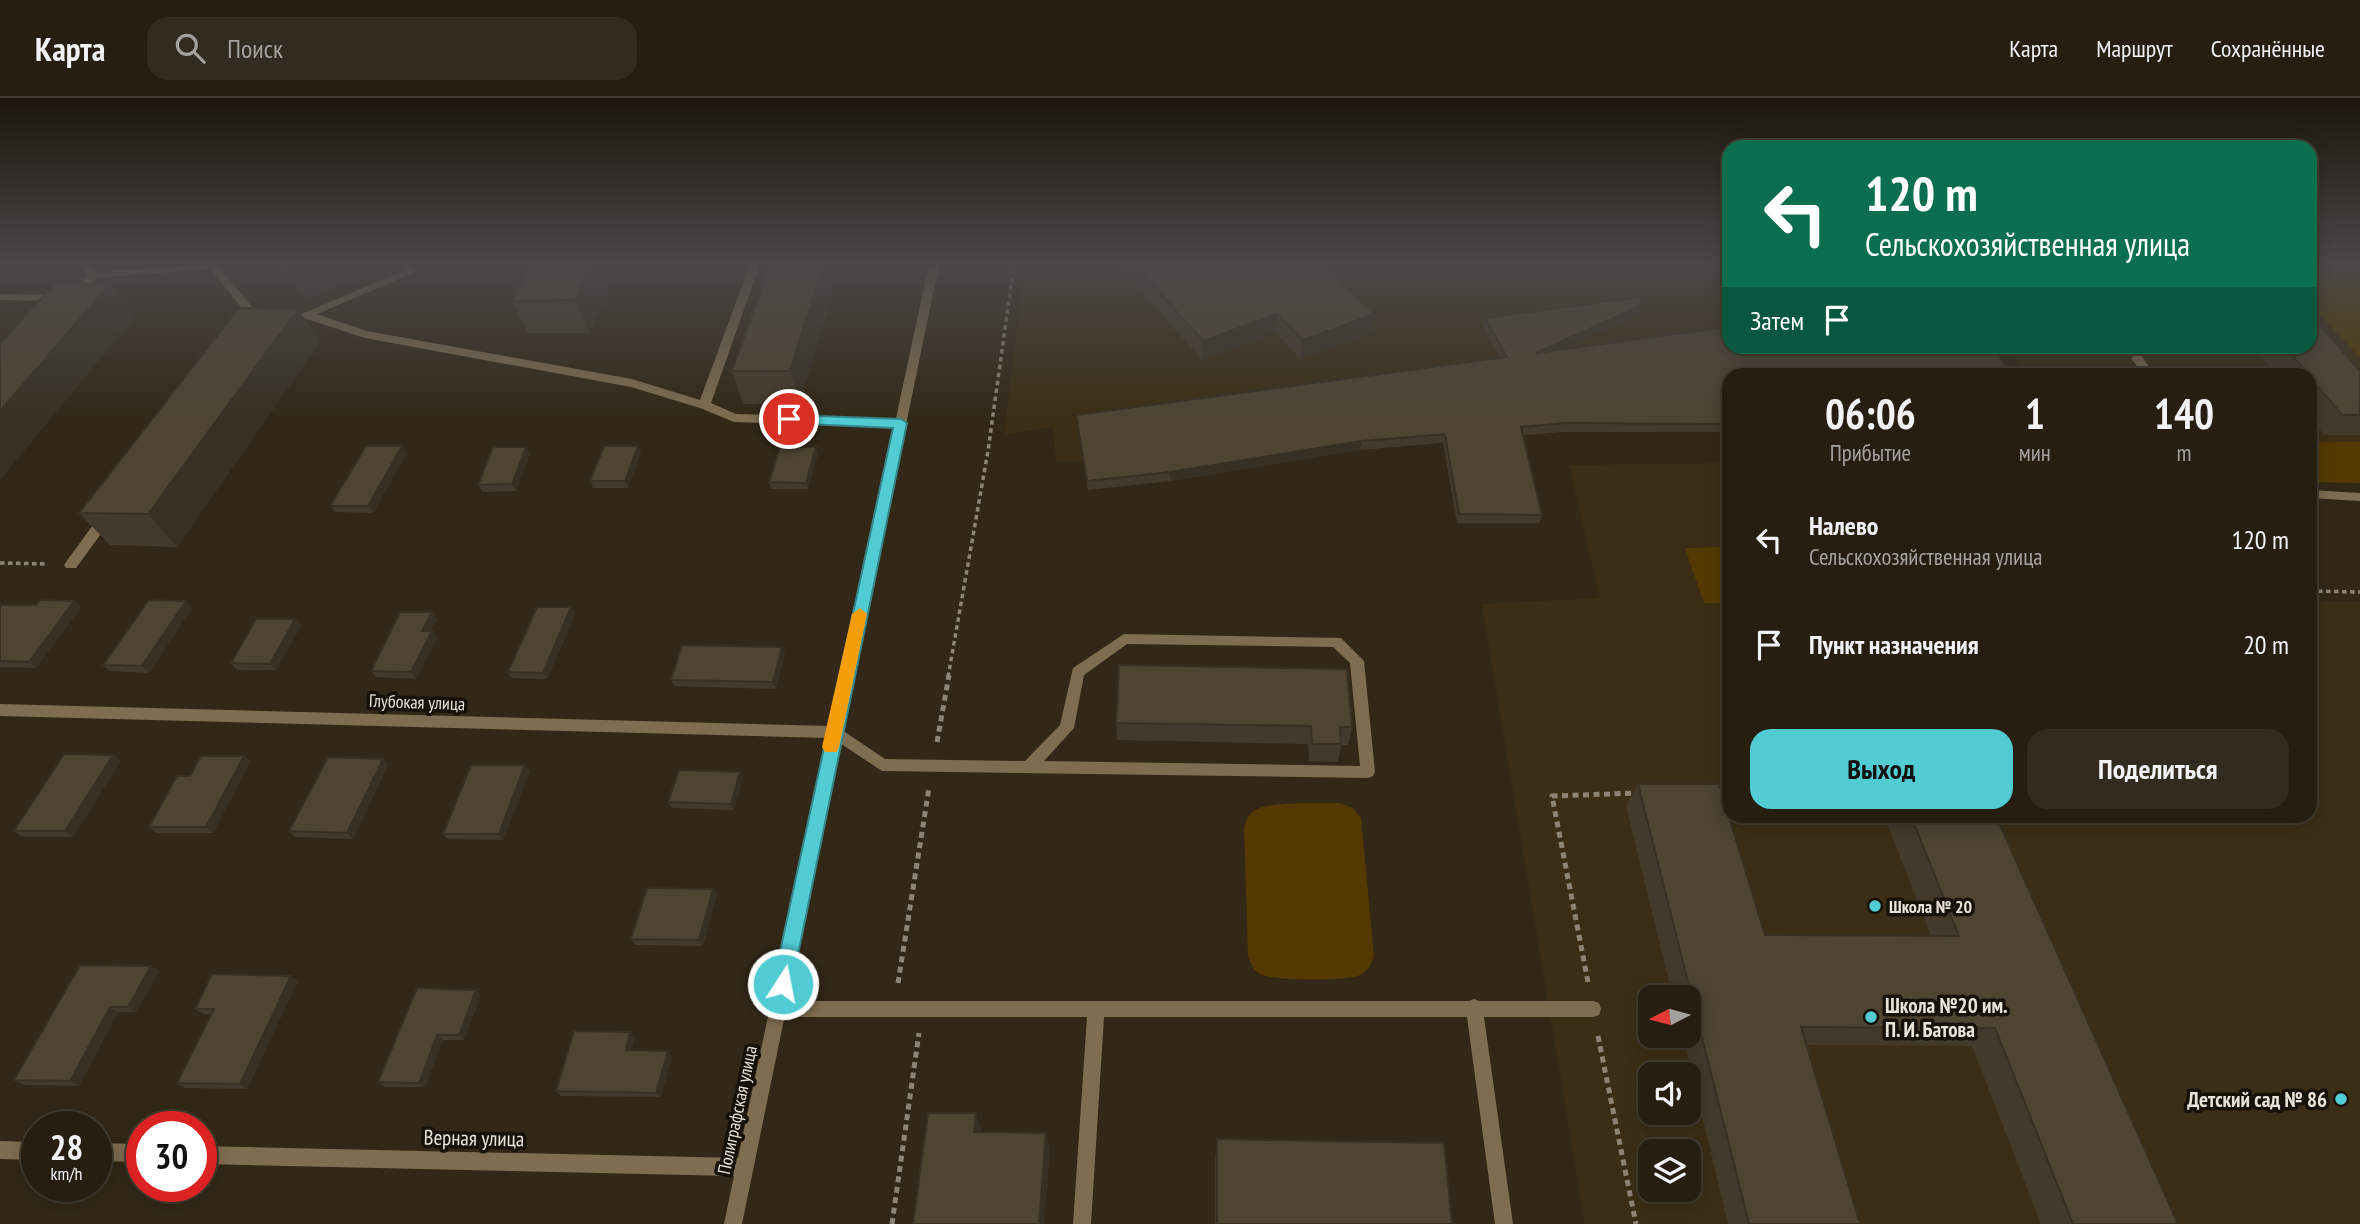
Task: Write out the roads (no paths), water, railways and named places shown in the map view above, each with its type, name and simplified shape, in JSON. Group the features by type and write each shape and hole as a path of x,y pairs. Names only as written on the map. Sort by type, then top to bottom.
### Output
{"street":[{"path":"246,317 250,322 266,317"},
{"path":"314,317 365,334 632,383 704,405 734,418 901,423"},
{"path":"704,405 736,317"},
{"name":"Полиграфская улица","path":"733,1224 923,317"},
{"path":"2137,358 2144,368"},
{"path":"2317,494 2360,497"},
{"path":"71,565 111,510"},
{"path":"834,732 882,765 1368,772 1357,661 1336,642 1124,639 1078,672 1067,729 1030,766"},
{"name":"Глубокая улица","path":"0,710 834,732"},
{"path":"1474,1007 1504,1224"},
{"path":"1082,1224 1096,1008"},
{"path":"778,1009 1593,1009"},
{"path":"0,1150 21,1151"},
{"name":"Верная улица","path":"217,1154 746,1167"}],"place":[{"name":"Школа № 20","path":"1875,906"},
{"name":"Школа №20 им. П. И. Батова","path":"1871,1017"},
{"name":"Детский сад № 86","path":"2341,1099"}]}
